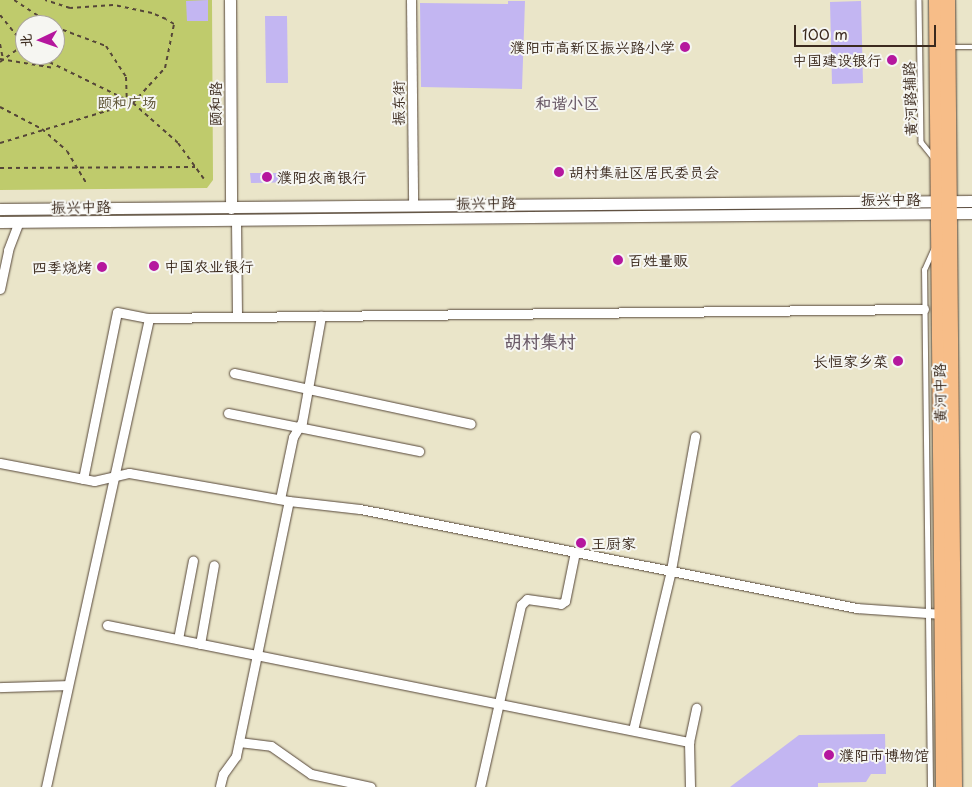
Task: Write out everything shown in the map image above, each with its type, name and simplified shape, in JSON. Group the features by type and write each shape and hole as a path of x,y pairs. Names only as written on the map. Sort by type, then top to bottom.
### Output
{"main road":[{"name":"黄河中路","path":"936,0 937,163 943,207 938,240 935,614 943,787"},
{"name":"黄河中路","path":"947,0 943,207 954,787"}],"street":[{"name":"颐和路","path":"230,0 231,208"},
{"name":"振东街","path":"411,0 413,206"},
{"name":"振兴中路","path":"0,222 236,220 943,207 972,201"},
{"name":"振兴中路","path":"0,209 413,206 943,207 972,214"},
{"path":"236,220 237,317"},
{"path":"0,289 8,250 20,222"},
{"path":"83,479 117,312 148,318 924,309"},
{"path":"220,786 223,774 236,756 284,500 293,437 299,427 308,389 321,316"},
{"path":"46,787 66,685 116,474 148,318"},
{"path":"234,373 471,424"},
{"path":"228,413 419,451"},
{"path":"633,730 671,570 695,436"},
{"path":"0,463 94,480 116,474 129,473 284,500 423,520 857,608 935,614"},
{"path":"480,787 521,605 527,599 561,604 564,601 575,552"},
{"path":"178,639 193,560"},
{"path":"200,644 214,565"},
{"path":"107,625 498,701 689,742"},
{"path":"0,687 66,685"},
{"path":"690,787 689,742 696,708"},
{"path":"239,742 271,746 311,774 371,787"}],"lane":[{"name":"黄河路辅路","path":"920,0 921,142 937,163"},
{"path":"947,48 972,47"},
{"path":"930,787 935,614 924,270 938,240"}],"path":[{"path":"14,0 37,15"},
{"path":"0,143 133,103 165,68 174,24 152,13 130,8 113,5 70,8 46,0"},
{"path":"0,15 15,34"},
{"path":"65,30 106,46 126,77 127,100"},
{"path":"0,44 0,62"},
{"path":"1,59 15,51"},
{"path":"1,59 58,69 100,84 133,103 178,143 204,179"},
{"path":"51,65 58,69"},
{"path":"0,106 42,129 68,152 87,184"},
{"path":"0,168 195,167"}],"green space":[{"name":"颐和广场","path":"0,0 212,0 213,180 207,188 0,190"}],"building":[{"path":"208,0 208,21 187,21 186,1"},
{"path":"508,1 525,1 522,89 421,87 420,3 508,4"},
{"path":"861,1 863,83 832,84 830,2"},
{"path":"265,16 287,16 288,83 266,83"},
{"path":"250,173 296,173 296,182 251,183"},
{"name":"濮阳市博物馆","path":"885,734 886,774 871,774 866,782 818,783 818,787 730,787 799,735"}],"place":[{"name":"濮阳市高新区振兴路小学","path":"685,47"},
{"name":"中国建设银行","path":"892,60"},
{"name":"胡村集社区居民委员会","path":"559,172"},
{"name":"濮阳农商银行","path":"267,177"},
{"name":"百姓量贩","path":"618,260"},
{"name":"中国农业银行","path":"154,266"},
{"name":"四季烧烤","path":"102,267"},
{"name":"长恒家乡菜","path":"898,361"},
{"name":"王厨家","path":"581,543"},
{"name":"濮阳市博物馆","path":"829,755"}],"district":[{"name":"和谐小区","path":"567,102"},
{"name":"胡村集村","path":"540,341"}]}
